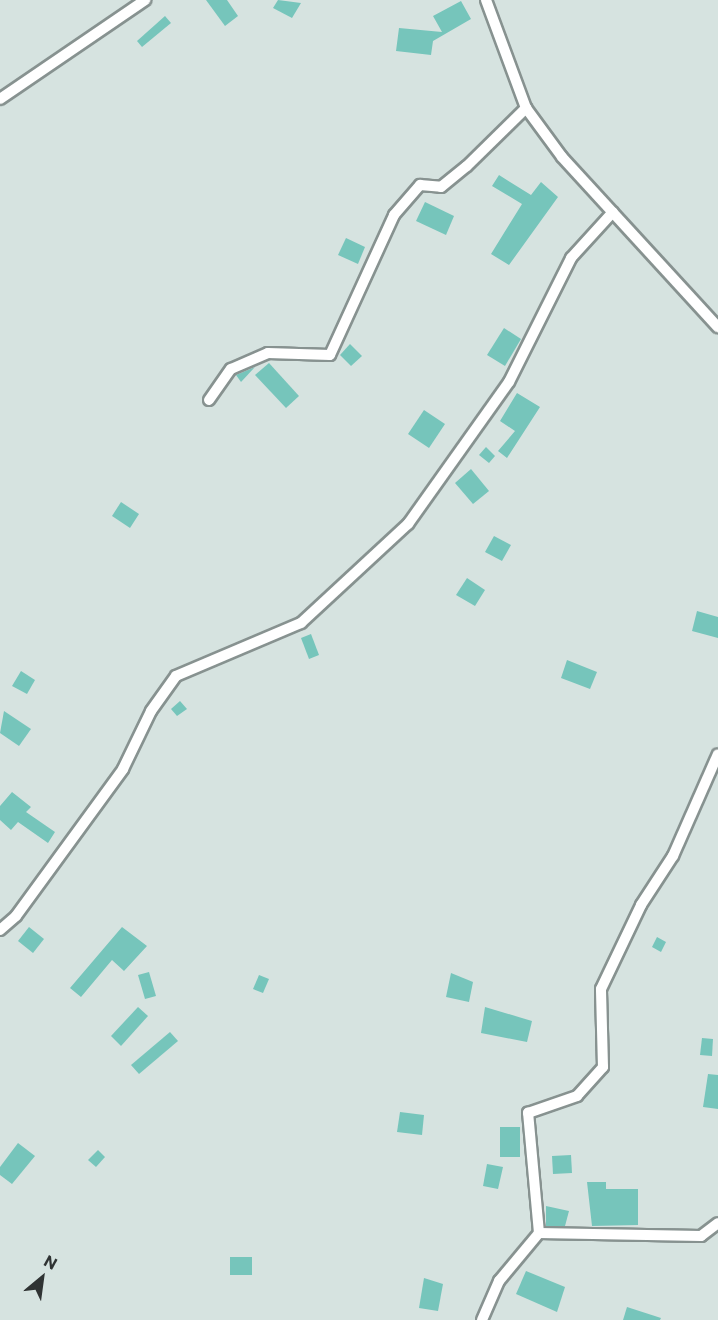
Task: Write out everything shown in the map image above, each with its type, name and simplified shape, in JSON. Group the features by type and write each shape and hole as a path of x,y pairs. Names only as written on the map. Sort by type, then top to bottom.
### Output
{"street":[{"path":"0,99 145,0"},
{"path":"486,0 526,108 614,212 718,327"},
{"path":"208,399 231,369 268,353 330,355 394,215 420,185 441,187 467,166 526,108"},
{"path":"0,930 16,915 123,770 151,711 176,676 301,623 408,524 509,382 571,258 614,212"},
{"path":"483,1320 499,1281 539,1233 528,1113 577,1096 603,1067 601,989 641,905 673,856 718,754"},
{"path":"539,1233 701,1236 718,1223"}],"building":[{"path":"206,0 227,0 238,16 225,26"},
{"path":"278,0 301,3 292,18 273,8"},
{"path":"461,1 471,19 433,41 431,55 396,51 399,28 442,32 433,16"},
{"path":"165,16 171,23 142,47 137,41"},
{"path":"499,175 531,195 541,182 558,197 509,265 491,254 522,204 492,186"},
{"path":"425,202 454,216 446,235 416,221"},
{"path":"346,238 365,247 358,264 338,255"},
{"path":"504,328 521,339 505,366 487,355"},
{"path":"350,344 362,356 351,366 340,355"},
{"path":"269,363 299,396 286,408 255,375"},
{"path":"255,367 241,382 236,375"},
{"path":"517,393 540,407 507,458 498,451 515,431 500,421"},
{"path":"424,410 445,424 429,448 408,434"},
{"path":"486,447 495,456 489,463 479,455"},
{"path":"471,469 489,491 473,504 455,483"},
{"path":"121,502 139,514 130,528 112,516"},
{"path":"494,536 511,545 502,561 485,552"},
{"path":"467,578 485,590 475,606 456,595"},
{"path":"697,611 718,617 718,638 692,631"},
{"path":"311,634 319,655 309,659 301,638"},
{"path":"567,660 597,672 590,689 561,678"},
{"path":"21,671 35,680 27,694 12,686"},
{"path":"180,701 187,709 177,716 171,709"},
{"path":"4,711 31,729 19,746 0,733"},
{"path":"12,792 31,807 26,812 55,832 48,843 18,822 11,830 0,820 0,806"},
{"path":"29,927 44,939 33,953 18,941"},
{"path":"122,927 147,946 124,971 112,960 81,997 70,988"},
{"path":"657,937 666,942 661,952 652,947"},
{"path":"149,972 156,996 145,999 138,975"},
{"path":"451,973 473,982 469,1002 446,997"},
{"path":"259,975 269,979 263,993 253,989"},
{"path":"138,1007 148,1016 121,1046 111,1036"},
{"path":"485,1007 532,1021 527,1042 481,1033"},
{"path":"170,1032 178,1041 139,1074 131,1065"},
{"path":"702,1038 713,1039 712,1056 700,1055"},
{"path":"708,1074 718,1075 718,1109 703,1107"},
{"path":"400,1112 424,1115 422,1135 397,1132"},
{"path":"500,1127 520,1127 520,1157 500,1157"},
{"path":"18,1143 35,1156 12,1184 0,1175 0,1167"},
{"path":"98,1150 105,1157 96,1167 88,1160"},
{"path":"571,1155 572,1173 553,1174 552,1156"},
{"path":"487,1164 503,1167 498,1189 483,1186"},
{"path":"587,1182 606,1182 606,1189 638,1189 638,1225 592,1226"},
{"path":"546,1206 569,1211 565,1226 546,1226"},
{"path":"230,1257 252,1257 252,1275 230,1275"},
{"path":"526,1271 565,1287 557,1312 516,1294"},
{"path":"424,1278 443,1284 438,1311 419,1308"},
{"path":"627,1307 661,1318 660,1320 623,1320"}]}
